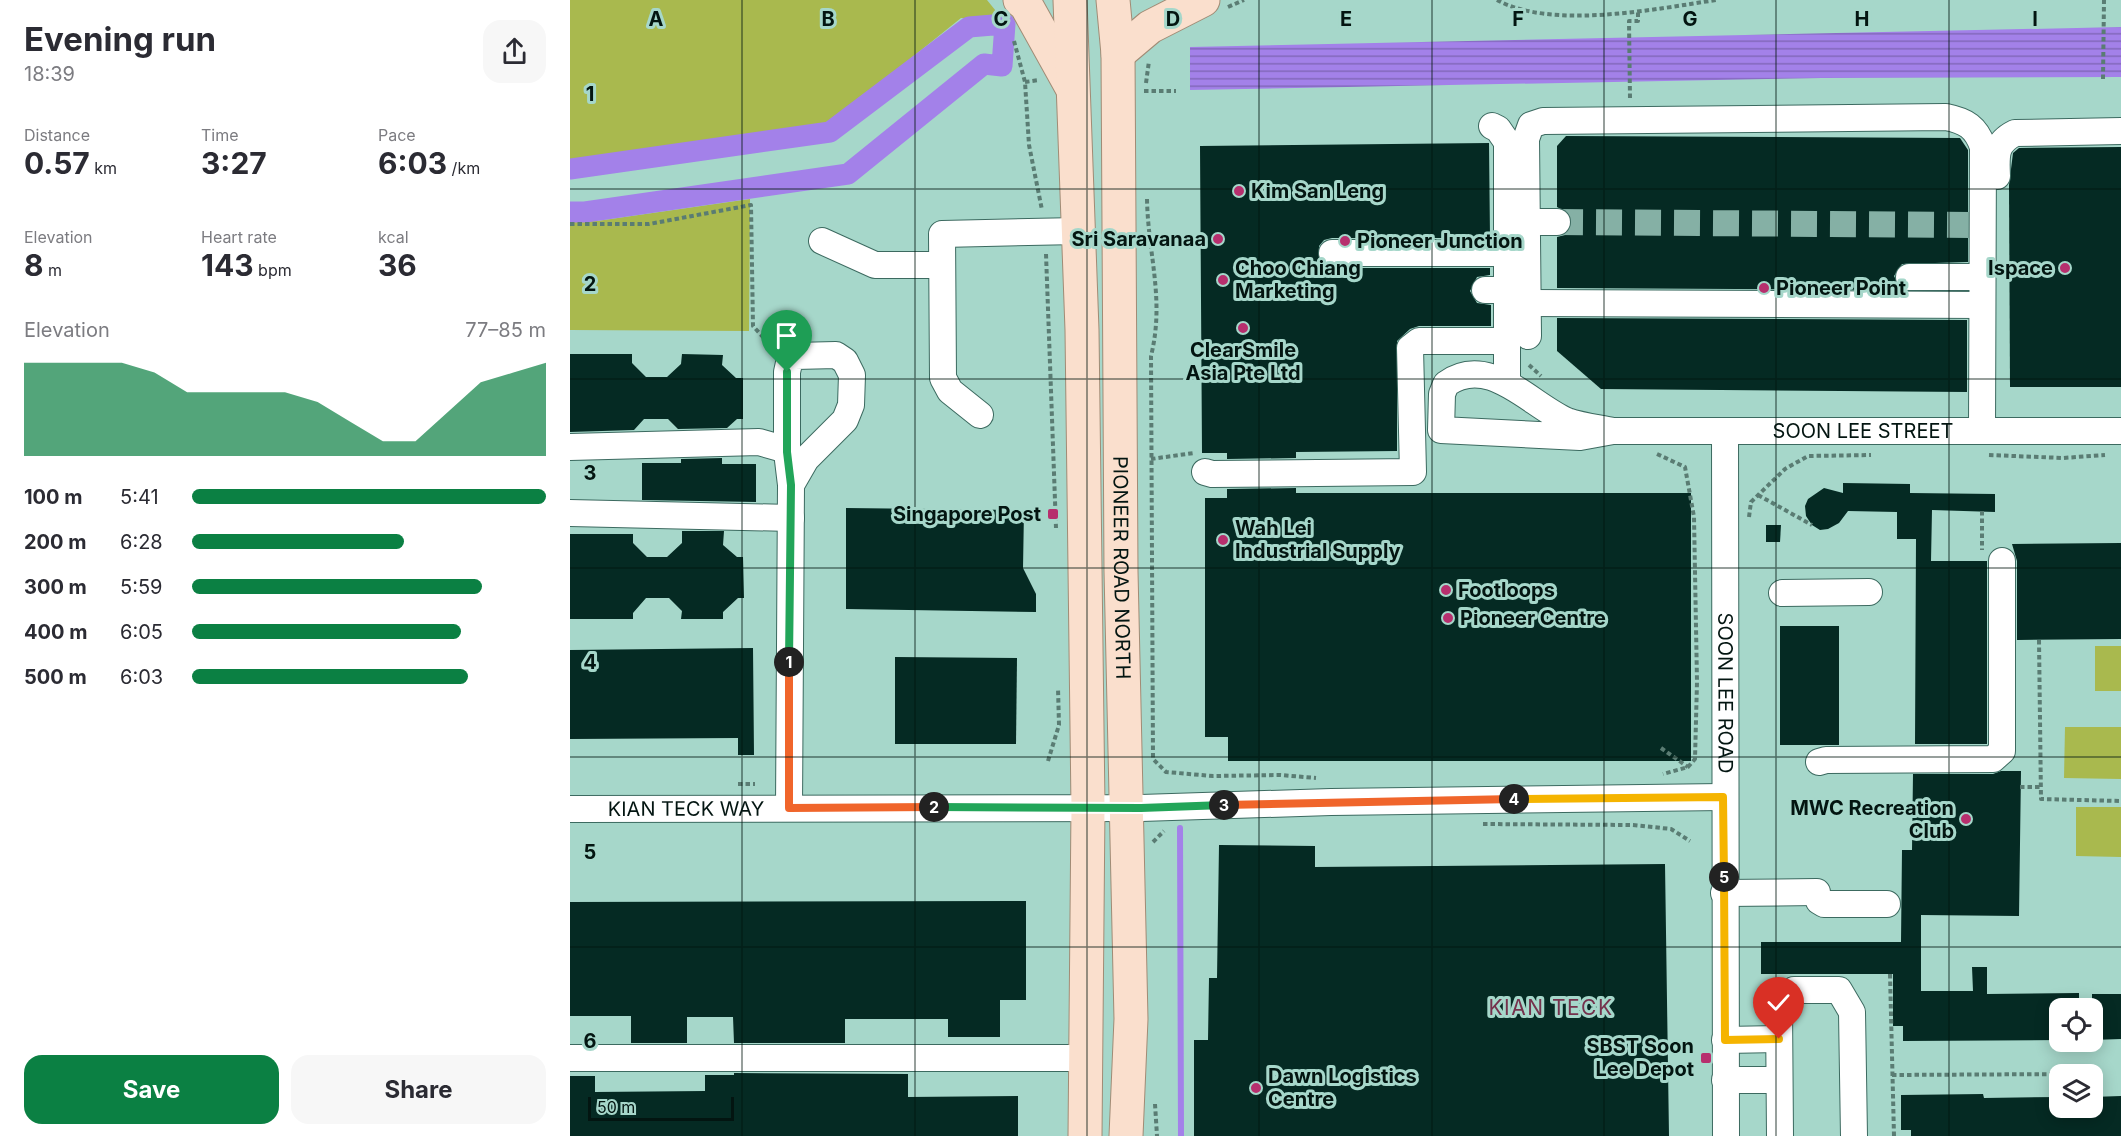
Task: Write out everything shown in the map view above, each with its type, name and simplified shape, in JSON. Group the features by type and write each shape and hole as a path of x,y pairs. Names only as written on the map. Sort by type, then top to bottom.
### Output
{"main road":[{"path":"1020,0 1026,5 1075,92"},
{"name":"PIONEER ROAD NORTH","path":"1070,0 1075,92 1088,807 1085,1136"},
{"name":"PIONEER ROAD NORTH","path":"1113,0 1118,54 1121,559 1131,1019 1126,1136"},
{"path":"1118,54 1150,27 1214,4"}],"street":[{"path":"1518,339 1496,290 1514,235 1526,139 1531,125 1543,121 1946,117 1963,120 1973,127 1983,147 1976,225 1982,278 1990,430"},
{"path":"1492,126 1498,129 1507,142 1514,235 1529,303 1507,383"},
{"path":"1990,430 1996,149 2004,139 2026,130 2121,131"},
{"path":"1332,253 1514,235 1557,222"},
{"path":"980,415 950,391 943,378 940,238 945,233 1078,231"},
{"path":"822,241 875,265 941,265"},
{"path":"1909,278 1982,278"},
{"path":"1529,303 1982,305"},
{"path":"1199,463 1212,474 1413,471 1410,348 1419,341 1518,339"},
{"path":"789,808 791,485 787,450 789,363 795,356 836,355 845,361 852,375 851,405 844,420 806,459 791,485"},
{"name":"SOON LEE STREET","path":"1613,431 1567,420 1507,383 1490,377 1467,375 1452,380 1446,384 1442,394 1441,430 1580,437 1613,431 2119,430"},
{"name":"SOON LEE ROAD","path":"1725,431 1726,631 1723,797 1726,1136"},
{"path":"570,447 759,442 787,450"},
{"path":"570,513 791,518"},
{"path":"1819,762 1993,759 2000,755 2002,751 1992,561"},
{"path":"1782,593 1869,592"},
{"name":"KIAN TECK WAY","path":"570,809 1127,808 1355,801 1723,797"},
{"path":"1724,893 1818,897 1824,904 1887,904"},
{"path":"1780,1136 1779,1009 1794,990 1839,990 1852,1012 1854,1136"},
{"path":"1725,1040 1779,1039"},
{"path":"570,1058 1087,1058"},
{"path":"1725,1080 1779,1080"}],"path":[{"path":"1214,4 1244,0"},
{"path":"1497,0 1509,6 1552,14 1638,12 1716,0"},
{"path":"2103,79 2104,0"},
{"path":"1629,86 1629,21 1638,21 1638,12"},
{"path":"1011,31 1025,82 1029,145 1046,233 1057,535"},
{"path":"1145,101 1148,63 1154,55"},
{"path":"1144,91 1176,91"},
{"path":"1147,196 1159,298 1157,333 1151,356 1153,759 1166,772 1213,776 1280,775 1327,779"},
{"path":"570,224 649,224 751,205 753,326 761,338 789,363"},
{"path":"1151,459 1199,463"},
{"path":"1659,776 1688,767 1695,759 1697,682 1694,517 1685,467"},
{"path":"1758,495 1812,525"},
{"path":"1982,511 1992,561"},
{"path":"2039,640 2041,799 2121,801"},
{"path":"1048,761 1059,725 1058,680"},
{"path":"1661,748 1688,767"},
{"path":"2020,788 2041,787"},
{"path":"1476,824 1633,825 1671,829 1690,841"},
{"path":"1150,850 1154,840 1170,828"},
{"path":"1890,974 1894,1136"},
{"path":"1893,1075 2049,1074"},
{"path":"1155,1102 1157,1136"}],"green space":[{"path":"570,0 987,0 1004,21 961,18 828,125 570,161"},
{"path":"750,199 749,331 570,330 570,220 597,221"},
{"path":"2095,646 2121,646 2121,691 2095,691"},
{"path":"2065,727 2121,727 2121,779 2064,778"},
{"path":"2076,807 2121,807 2121,857 2076,856"}],"shaded area":[{"path":"2121,27 2121,77 1822,78 1190,90 1190,47"}],"building":[{"path":"1566,136 1960,138 1968,150 1968,262 1902,264 1894,276 1901,290 1557,288 1557,237 1565,235 1572,223 1570,214 1557,207 1557,146"},
{"name":"Pioneer Junction","path":"1489,143 1490,238 1332,238 1324,240 1319,246 1319,261 1332,268 1490,268 1490,275 1477,277 1470,291 1477,303 1491,305 1491,326 1419,326 1410,329 1397,341 1397,451 1296,452 1296,458 1227,459 1227,453 1202,453 1200,146"},
{"name":"Ispace","path":"2121,147 2121,387 2010,387 2009,185 2013,153 2019,148"},
{"path":"1557,318 1967,320 1967,392 1601,389 1557,351"},
{"path":"570,354 632,354 632,363 646,377 667,377 681,364 682,354 723,355 722,365 736,378 743,378 743,419 737,419 727,428 678,429 668,419 644,419 634,430 570,432"},
{"path":"722,458 722,464 756,464 756,502 642,500 642,463 681,463 681,459"},
{"name":"MWC Recreation Club","path":"1843,483 1910,484 1910,493 1995,494 1995,512 1932,510 1931,561 1987,561 1987,744 1915,744 1916,539 1897,539 1897,512 1848,511 1839,523 1828,529 1820,530 1812,525 1806,516 1805,506 1808,499 1824,488 1843,493"},
{"name":"Pioneer Centre","path":"1296,488 1296,493 1691,493 1691,761 1228,761 1228,737 1205,737 1205,498 1227,498 1227,489"},
{"path":"846,508 1024,510 1023,568 1036,594 1036,612 846,609"},
{"path":"1766,525 1781,525 1780,542 1766,542"},
{"path":"682,531 724,531 723,545 737,557 743,557 744,598 738,598 723,612 723,619 681,619 682,611 669,598 646,598 633,613 633,619 570,619 570,534 633,534 633,543 647,557 667,557 682,543"},
{"path":"2121,543 2121,639 2017,640 2017,561 2012,544"},
{"name":"MWC Recreation Club","path":"1780,626 1839,626 1839,745 1780,745"},
{"path":"753,648 754,755 738,755 738,738 570,739 570,650"},
{"path":"895,657 1017,658 1016,744 895,744"},
{"path":"2001,771 2021,771 2019,916 1921,915 1921,991 1973,991 1972,967 1987,967 1987,994 2079,993 2079,998 2049,998 2049,1040 1903,1041 1903,1026 1893,1026 1893,974 1761,974 1761,942 1901,942 1902,850 1912,850 1913,774 1993,774"},
{"path":"1219,845 1315,846 1315,867 1665,864 1669,1136 1194,1136 1194,1040 1208,1040 1209,978 1217,978"},
{"path":"1026,901 1026,1000 1000,1000 1000,1037 948,1037 948,1019 845,1019 845,1043 734,1043 733,1017 687,1017 687,1043 631,1043 631,1016 570,1016 570,902"},
{"path":"2092,994 2121,994 2121,1039 2103,1040 2103,998 2092,998"},
{"path":"734,1073 908,1074 908,1097 1018,1096 1018,1136 570,1136 570,1076 595,1076 595,1092 705,1091 705,1075 734,1075"},
{"path":"1983,1094 1984,1098 2049,1097 2049,1118 2103,1118 2103,1097 2121,1096 2121,1136 1911,1136 1911,1130 1901,1130 1901,1095"}],"waterway":[{"path":"570,169 830,132 969,27 1005,24 1002,66 984,64 848,174 585,212 570,212"},
{"path":"1180,828 1181,1136"}],"tunnel":[{"path":"1557,222 1970,225"}],"place":[{"name":"Kim San Leng","path":"1239,191"},
{"name":"Sri Saravanaa","path":"1218,239"},
{"name":"Pioneer Junction","path":"1345,241"},
{"name":"Ispace","path":"2065,268"},
{"name":"Choo Chiang Marketing","path":"1223,280"},
{"name":"Pioneer Point","path":"1764,288"},
{"name":"ClearSmile Asia Pte Ltd","path":"1243,328"},
{"name":"Singapore Post","path":"1053,514"},
{"name":"Wah Lei Industrial Supply","path":"1223,540"},
{"name":"Footloops","path":"1446,590"},
{"name":"Pioneer Centre","path":"1448,618"},
{"name":"MWC Recreation Club","path":"1966,819"},
{"name":"SBST Soon Lee Depot","path":"1706,1058"},
{"name":"Dawn Logistics Centre","path":"1256,1088"}],"district":[{"name":"KIAN TECK","path":"1551,1008"}],"route":[{"path":"787,372 787,452 791,485 789,808 1052,806 1141,808 1331,802 1723,797 1725,1040 1779,1039"}]}
